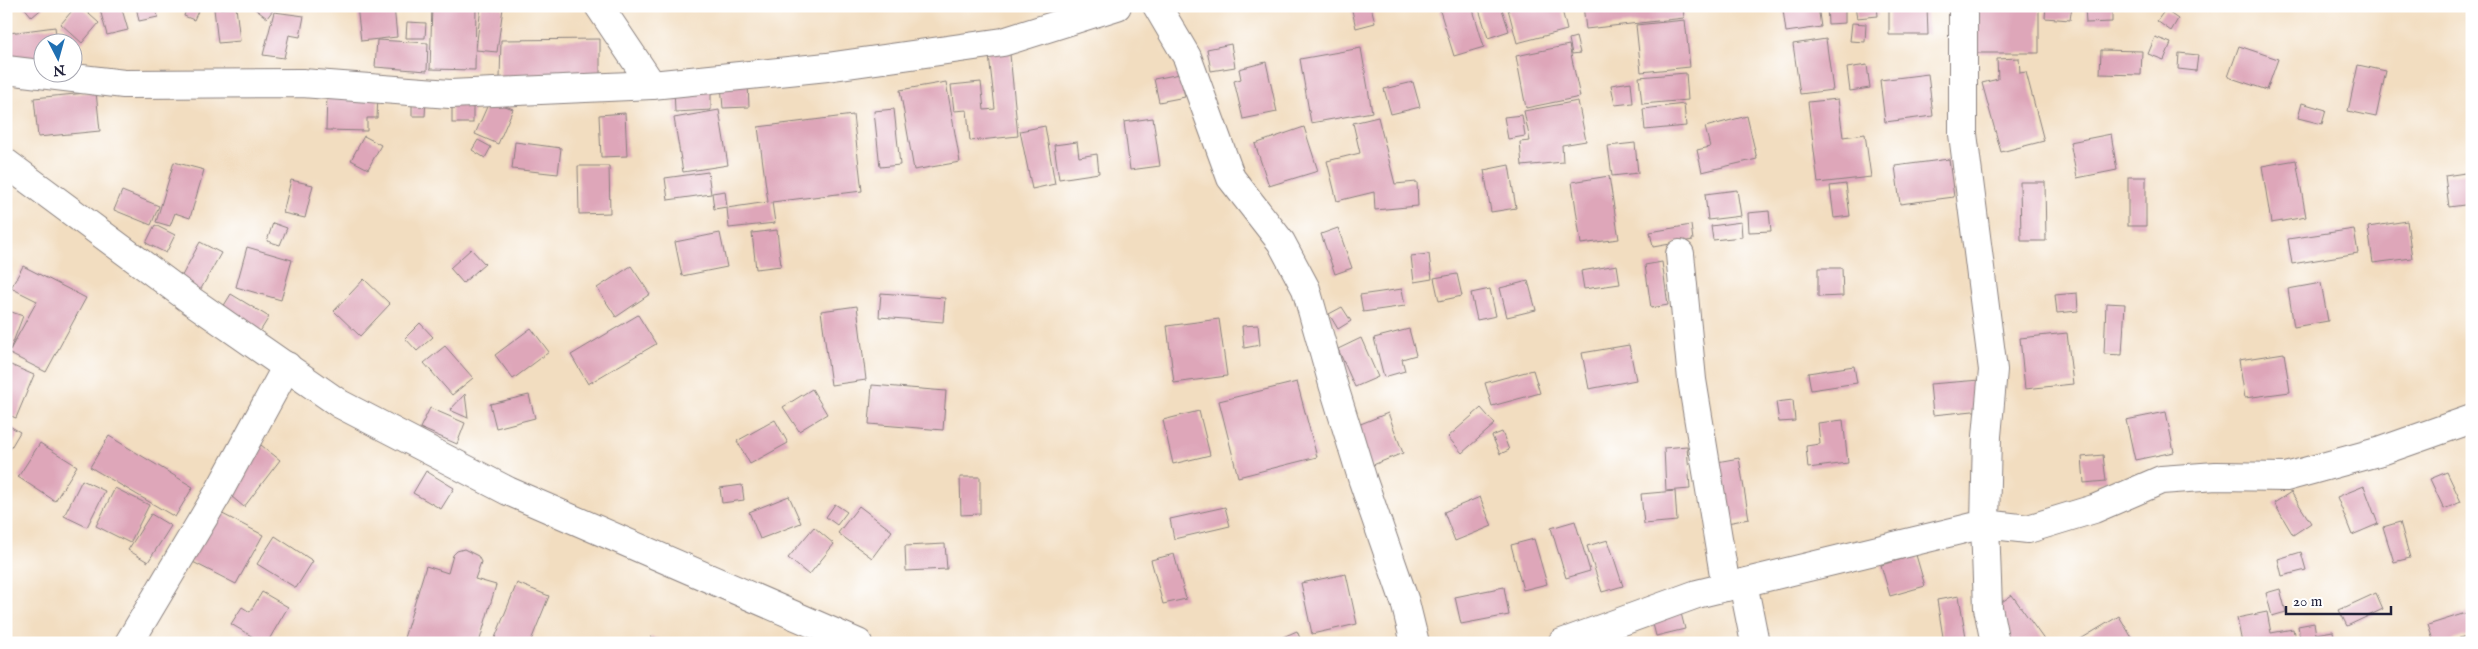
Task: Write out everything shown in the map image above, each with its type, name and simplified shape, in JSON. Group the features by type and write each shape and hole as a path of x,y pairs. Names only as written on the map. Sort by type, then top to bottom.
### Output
{"street":[{"path":"599,6 652,85"},
{"path":"6,70 124,84 302,83 450,94 652,85 827,66 1003,42 1116,6"},
{"path":"1157,6 1187,57 1231,178 1281,242 1306,289 1363,481 1405,602 1415,643"},
{"path":"1963,6 1963,134 1993,370 1986,436 1985,524 1988,608 1996,643"},
{"path":"6,163 192,301 340,404 508,491 858,643"},
{"path":"1680,254 1692,380 1734,585 1755,643"},
{"path":"129,643 217,495 287,366"},
{"path":"1562,643 1697,594 1985,524 2028,529 2094,509 2161,480 2216,476 2286,476 2381,452 2472,420"}],"building":[{"path":"23,6 45,6 32,17"},
{"path":"76,6 80,6 99,23 82,43 82,32 70,32 61,24"},
{"path":"99,6 121,6 128,30 107,35"},
{"path":"136,6 156,6 158,17 139,21"},
{"path":"187,6 198,11 194,20 184,16"},
{"path":"251,6 276,6 267,18"},
{"path":"357,6 394,6 397,37 361,41"},
{"path":"432,6 476,6 475,70 430,69"},
{"path":"481,6 503,8 497,52 476,50"},
{"path":"1351,6 1371,6 1375,23 1356,28"},
{"path":"1457,6 1472,6 1484,47 1454,56 1440,11"},
{"path":"1478,6 1501,6 1509,31 1488,38"},
{"path":"1520,6 1561,6 1567,30 1517,43 1508,9"},
{"path":"1583,6 1683,6 1684,18 1586,29"},
{"path":"1818,6 1821,27 1786,32 1783,10"},
{"path":"1827,6 1845,6 1845,23 1828,24"},
{"path":"1855,6 1877,6 1878,16 1857,18"},
{"path":"1889,6 1927,6 1928,35 1889,35"},
{"path":"1975,6 2039,6 2039,53 1976,53"},
{"path":"2046,6 2072,6 2070,20 2045,18"},
{"path":"2085,6 2112,6 2112,22 2086,23"},
{"path":"236,7 240,41 218,43 214,9"},
{"path":"2165,10 2178,19 2171,31 2157,21"},
{"path":"274,12 304,16 300,37 289,35 284,58 263,55"},
{"path":"1685,20 1690,67 1641,72 1636,25"},
{"path":"407,22 426,23 425,38 406,38"},
{"path":"1852,23 1866,24 1865,42 1850,41"},
{"path":"55,27 56,32 32,32 32,61 12,64 9,33"},
{"path":"1576,37 1580,53 1572,54 1569,39"},
{"path":"2155,37 2171,43 2164,60 2148,54"},
{"path":"600,39 600,79 500,79 501,40"},
{"path":"1826,39 1833,90 1800,94 1793,44"},
{"path":"377,40 428,43 427,71 375,67"},
{"path":"1009,44 1018,136 970,141 967,110 954,111 951,85 981,82 984,110 995,109 988,46"},
{"path":"1231,44 1235,67 1211,71 1207,49"},
{"path":"1569,45 1580,97 1526,108 1516,56"},
{"path":"2239,46 2278,59 2267,90 2228,77"},
{"path":"1361,48 1372,112 1311,123 1300,59"},
{"path":"2101,50 2142,51 2141,75 2100,74"},
{"path":"2179,53 2198,55 2196,71 2178,69"},
{"path":"2019,58 2020,73 2026,72 2044,141 2001,152 1982,83 1998,79 1997,59"},
{"path":"1266,62 1277,112 1243,119 1234,81 1241,79 1239,69"},
{"path":"1867,65 1870,88 1850,91 1847,68"},
{"path":"2358,65 2386,71 2376,117 2348,111"},
{"path":"1686,73 1688,100 1642,104 1639,77"},
{"path":"1180,74 1185,97 1159,102 1154,79"},
{"path":"1928,74 1933,116 1885,122 1880,80"},
{"path":"946,82 960,162 914,170 900,90"},
{"path":"1413,82 1420,107 1391,114 1384,89"},
{"path":"1631,82 1633,103 1615,105 1611,85"},
{"path":"748,83 749,107 723,108 721,85"},
{"path":"711,86 711,110 675,112 674,87"},
{"path":"96,92 100,131 38,137 34,98"},
{"path":"327,93 378,95 377,118 367,118 367,131 326,130"},
{"path":"412,97 426,97 425,116 412,116"},
{"path":"1838,99 1843,137 1865,134 1871,177 1818,183 1808,102"},
{"path":"490,100 513,109 498,144 475,134"},
{"path":"452,101 473,101 473,123 452,123"},
{"path":"1578,101 1586,141 1562,145 1563,162 1522,166 1520,142 1530,141 1524,111"},
{"path":"2302,103 2326,110 2322,124 2298,118"},
{"path":"1684,104 1686,126 1645,130 1643,109"},
{"path":"894,109 900,165 880,167 874,111"},
{"path":"719,110 728,165 683,172 674,118"},
{"path":"625,113 627,156 601,157 599,115"},
{"path":"853,115 862,191 772,202 775,223 729,228 727,208 768,202 758,127"},
{"path":"1522,115 1525,136 1508,139 1504,117"},
{"path":"1747,116 1757,159 1702,172 1697,150 1710,147 1705,127"},
{"path":"1378,117 1395,184 1417,182 1418,206 1375,210 1374,192 1337,201 1327,161 1360,153 1353,123"},
{"path":"1153,118 1160,166 1130,170 1124,122"},
{"path":"1045,126 1055,184 1032,189 1020,131"},
{"path":"1304,127 1318,171 1269,186 1255,144"},
{"path":"2111,134 2117,170 2077,178 2070,142"},
{"path":"364,136 381,145 368,169 351,160"},
{"path":"478,140 491,147 485,158 472,150"},
{"path":"515,142 561,148 558,174 512,169"},
{"path":"1077,142 1079,157 1097,154 1099,173 1059,179 1054,145"},
{"path":"1635,143 1638,173 1612,176 1608,146"},
{"path":"1949,159 1954,197 1900,204 1895,166"},
{"path":"2296,160 2306,217 2271,223 2262,166"},
{"path":"174,162 204,170 190,218 175,213 170,226 156,222"},
{"path":"1509,165 1516,208 1491,212 1484,170"},
{"path":"578,166 609,166 610,213 579,214"},
{"path":"708,172 711,194 668,200 665,178"},
{"path":"2472,172 2472,204 2449,207 2445,176"},
{"path":"1609,176 1619,239 1581,244 1572,182"},
{"path":"2128,177 2146,177 2146,226 2128,226"},
{"path":"291,180 313,185 305,218 283,213"},
{"path":"2020,182 2045,182 2046,241 2021,241"},
{"path":"1846,184 1850,216 1834,218 1830,186"},
{"path":"1737,190 1741,216 1708,220 1705,194"},
{"path":"122,191 159,206 151,225 114,210"},
{"path":"725,191 727,207 714,209 712,193"},
{"path":"1769,211 1771,231 1749,232 1748,213"},
{"path":"2407,221 2412,258 2373,263 2368,227"},
{"path":"1741,222 1742,237 1713,240 1711,226"},
{"path":"273,223 287,228 280,245 267,241"},
{"path":"155,225 175,235 166,253 146,243"},
{"path":"1691,225 1693,240 1653,247 1650,232"},
{"path":"1338,228 1352,268 1335,274 1321,234"},
{"path":"2354,229 2358,253 2292,264 2288,239"},
{"path":"777,230 781,266 756,269 752,233"},
{"path":"720,233 727,267 682,276 675,242"},
{"path":"200,242 221,253 197,296 177,285"},
{"path":"247,247 292,260 281,300 236,287"},
{"path":"471,249 485,264 463,283 450,268"},
{"path":"1429,254 1432,279 1414,282 1411,256"},
{"path":"1662,262 1668,305 1651,308 1645,265"},
{"path":"1617,265 1620,284 1584,289 1581,271"},
{"path":"23,266 86,298 46,372 6,352 6,310 23,316 10,350 37,301 11,288"},
{"path":"631,266 650,294 616,317 597,288"},
{"path":"1818,268 1842,268 1843,296 1818,297"},
{"path":"1457,274 1462,296 1439,301 1434,278"},
{"path":"364,279 390,304 360,336 334,311"},
{"path":"1528,281 1536,310 1507,317 1500,288"},
{"path":"2321,283 2328,321 2294,327 2288,289"},
{"path":"1402,289 1405,306 1363,312 1360,295"},
{"path":"1490,289 1496,316 1477,320 1471,293"},
{"path":"881,293 945,298 943,322 879,317"},
{"path":"2077,293 2078,311 2057,313 2055,295"},
{"path":"231,294 269,317 250,348 212,325"},
{"path":"2106,303 2125,304 2122,355 2104,354"},
{"path":"857,306 866,380 831,385 821,311"},
{"path":"1342,307 1351,321 1338,329 1329,314"},
{"path":"638,315 656,344 588,384 571,355"},
{"path":"1219,319 1227,376 1174,383 1167,326"},
{"path":"420,323 433,337 417,351 405,338"},
{"path":"1258,325 1260,345 1244,348 1242,326"},
{"path":"531,328 549,352 513,379 495,355"},
{"path":"1409,329 1416,355 1402,359 1405,371 1384,377 1374,338"},
{"path":"2067,333 2073,384 2025,389 2020,338"},
{"path":"1361,338 1378,377 1355,387 1338,349"},
{"path":"1629,345 1636,380 1589,389 1582,353"},
{"path":"445,346 473,378 452,395 424,363"},
{"path":"2284,353 2290,392 2245,398 2239,360"},
{"path":"6,363 34,375 16,418 6,414"},
{"path":"1854,366 1857,383 1811,390 1808,373"},
{"path":"1533,370 1540,393 1492,406 1485,383"},
{"path":"1980,380 1983,410 1933,415 1930,384"},
{"path":"1297,382 1317,457 1238,477 1219,401"},
{"path":"872,385 946,391 943,430 869,424"},
{"path":"812,389 827,414 799,431 783,407"},
{"path":"465,394 468,418 450,410"},
{"path":"529,395 535,418 496,428 490,404"},
{"path":"1793,400 1795,421 1779,422 1776,402"},
{"path":"430,408 465,423 457,444 420,428"},
{"path":"1481,408 1495,424 1462,453 1448,437"},
{"path":"1199,411 1210,455 1173,464 1163,420"},
{"path":"2166,412 2174,452 2135,460 2126,420"},
{"path":"1388,413 1403,453 1368,467 1353,427"},
{"path":"775,420 788,443 750,464 737,441"},
{"path":"1843,420 1848,463 1808,468 1806,446 1820,444 1818,423"},
{"path":"6,424 20,432 6,456"},
{"path":"1502,432 1509,450 1500,454 1492,436"},
{"path":"109,436 193,487 175,517 90,467"},
{"path":"40,443 77,466 55,501 18,477"},
{"path":"261,445 280,460 244,507 225,491"},
{"path":"1687,446 1690,489 1666,491 1664,448"},
{"path":"2103,455 2106,481 2084,483 2082,457"},
{"path":"1739,458 1749,519 1727,523 1717,462"},
{"path":"426,471 454,488 441,509 413,493"},
{"path":"2447,472 2461,502 2444,509 2430,479"},
{"path":"960,477 980,477 980,514 961,515"},
{"path":"82,480 105,491 87,527 64,516"},
{"path":"742,485 744,500 722,503 720,488"},
{"path":"2364,486 2378,524 2352,535 2337,497"},
{"path":"115,488 149,505 130,543 96,526"},
{"path":"1675,491 1677,521 1644,524 1641,494"},
{"path":"2291,492 2311,523 2293,535 2274,503"},
{"path":"789,496 801,523 760,539 749,512"},
{"path":"1480,497 1492,526 1455,541 1444,512"},
{"path":"835,504 847,512 837,525 826,517"},
{"path":"859,506 892,531 872,558 838,533"},
{"path":"1225,507 1230,526 1174,539 1170,519"},
{"path":"211,508 263,535 236,584 185,558"},
{"path":"151,514 171,526 148,562 128,550"},
{"path":"1575,521 1590,571 1566,578 1551,528"},
{"path":"2400,522 2410,558 2394,562 2383,527"},
{"path":"814,527 834,544 809,575 788,558"},
{"path":"275,536 313,561 296,588 257,564"},
{"path":"1534,539 1547,584 1523,590 1511,545"},
{"path":"1608,540 1623,586 1602,592 1587,546"},
{"path":"945,544 947,569 906,571 905,546"},
{"path":"464,549 478,556 481,562 475,579 496,585 479,643 419,643 404,638 426,566 448,573 453,555 457,551"},
{"path":"2301,552 2306,570 2282,576 2278,559"},
{"path":"1174,554 1186,599 1163,604 1151,560"},
{"path":"1916,555 1925,586 1890,596 1881,565"},
{"path":"1346,574 1357,624 1312,634 1301,583"},
{"path":"517,583 549,596 530,643 493,643"},
{"path":"1504,587 1509,615 1461,624 1455,597"},
{"path":"2280,589 2286,612 2272,616 2266,593"},
{"path":"262,592 288,607 267,643 263,643 231,624 242,607 250,612"},
{"path":"2376,593 2383,609 2347,626 2339,610"},
{"path":"2012,595 2045,641 2043,643 1994,643 1977,619"},
{"path":"1959,596 1967,643 1944,643 1937,600"},
{"path":"1680,609 1685,629 1656,636 1651,616"},
{"path":"2472,611 2472,634 2444,643 2434,643 2428,625"},
{"path":"2267,612 2271,633 2293,629 2296,643 2242,643 2237,618"},
{"path":"2119,616 2135,643 2074,643"},
{"path":"2314,623 2316,634 2333,631 2335,643 2301,643 2298,626"},
{"path":"1297,631 1302,643 1285,643 1283,637"},
{"path":"651,637 671,642 671,643 650,643"}]}
